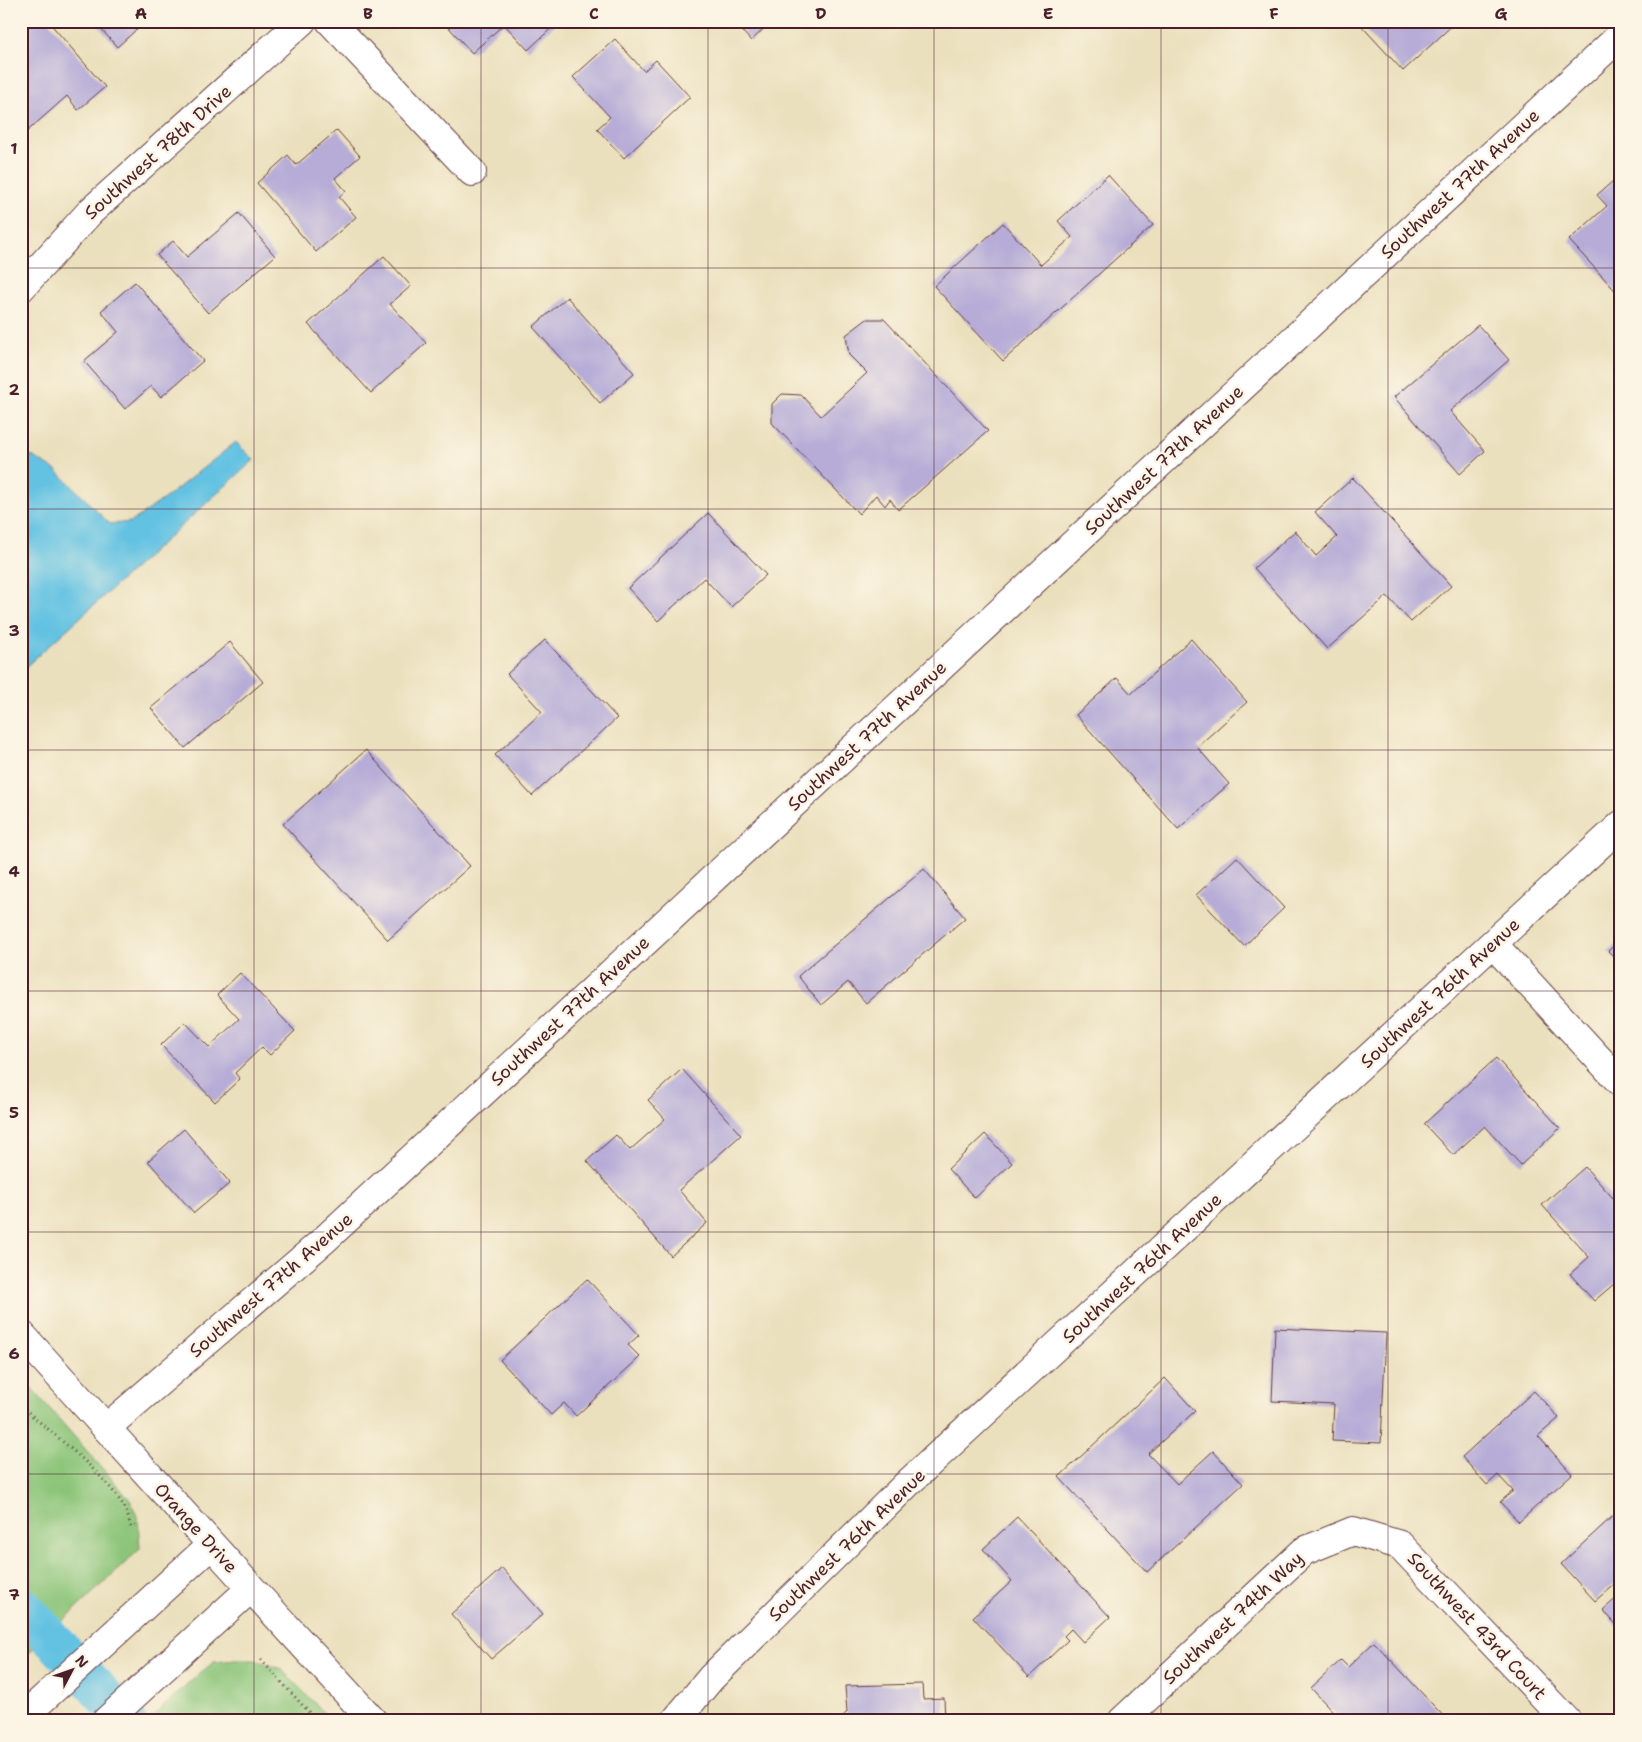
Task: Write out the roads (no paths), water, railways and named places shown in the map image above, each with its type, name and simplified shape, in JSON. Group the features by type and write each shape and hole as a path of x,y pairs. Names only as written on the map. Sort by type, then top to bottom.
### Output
{"street":[{"name":"Southwest 78th Drive","path":"21,288 90,212 302,21"},
{"path":"330,21 472,172"},
{"name":"Southwest 77th Avenue","path":"106,1428 323,1241 1621,35"},
{"name":"Southwest 76th Avenue","path":"675,1721 711,1678 908,1483 1621,826"},
{"path":"1493,944 1621,1083"},
{"name":"Orange Drive","path":"21,1334 373,1721"},
{"name":"Southwest 74th Way","path":"1122,1721 1304,1551 1353,1531"},
{"name":"Southwest 43rd Court","path":"1353,1531 1400,1545 1567,1721"},
{"path":"21,1719 211,1545"},
{"path":"106,1721 251,1588"}],"water":[{"path":"236,442 254,460 21,671 21,458 30,455 57,471 110,524 131,522 168,496"}],"waterway":[{"path":"21,1605 127,1721"}]}
